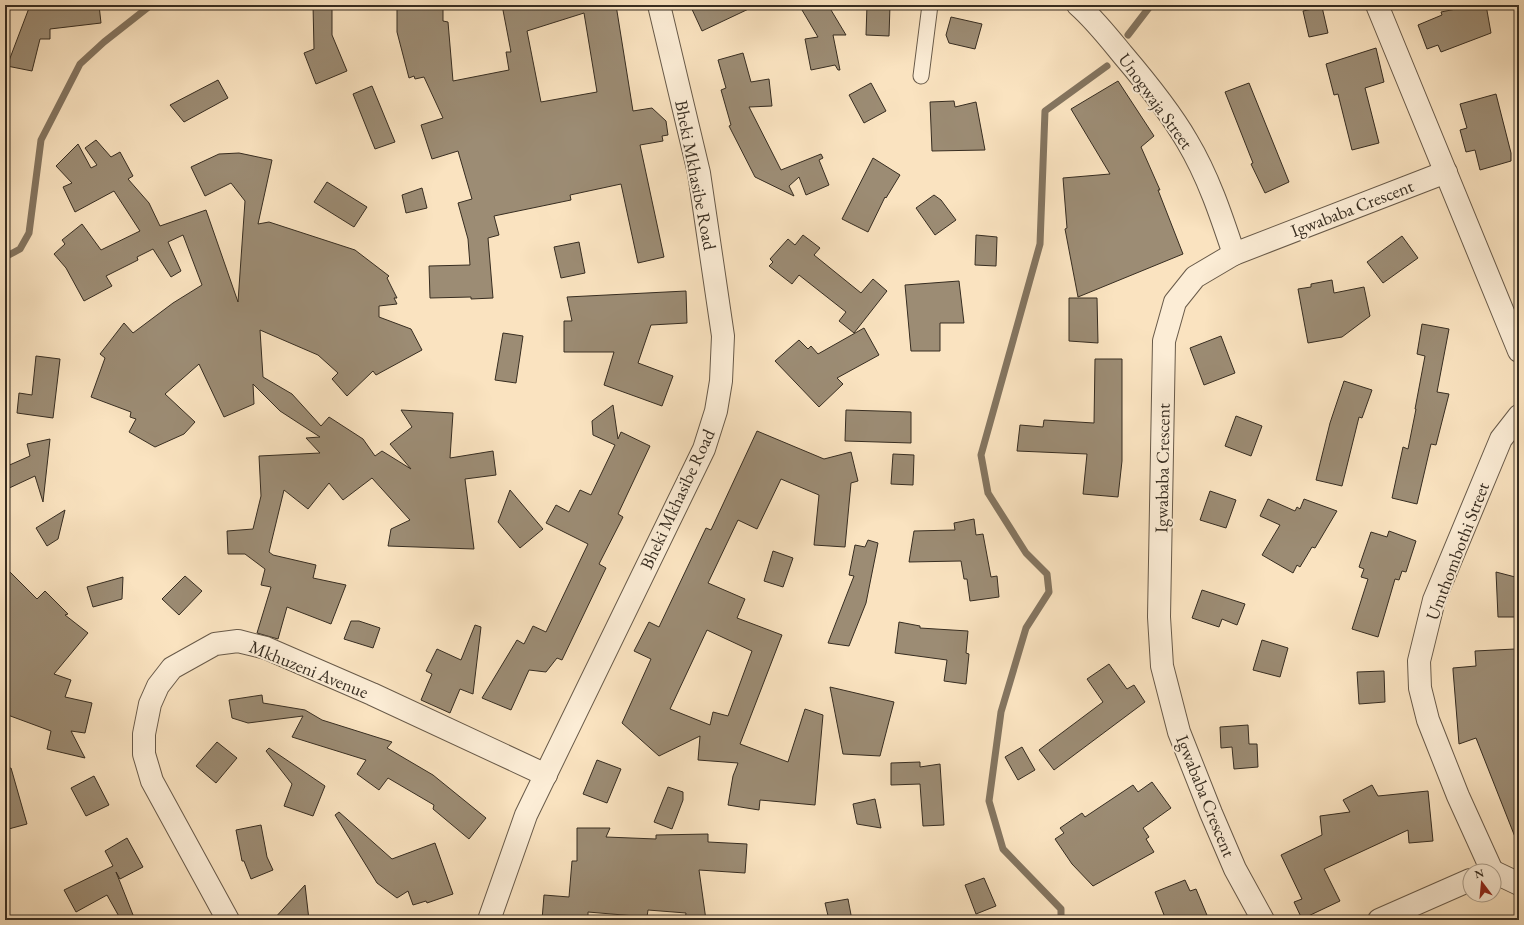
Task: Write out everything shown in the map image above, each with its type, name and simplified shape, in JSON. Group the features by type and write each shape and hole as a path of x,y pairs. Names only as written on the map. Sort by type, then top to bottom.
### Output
{"street":[{"name":"Bheki Mkhasibe Road","path":"489,920 526,815 704,449 719,396 723,336 701,181 659,5"},
{"name":"Unogwaja Street","path":"1078,5 1097,23 1132,65 1163,104 1188,141 1219,208 1234,254"},
{"path":"1377,5 1519,351"},
{"name":"Igwababa Crescent","path":"1263,920 1235,868 1179,732 1162,666 1159,624 1164,341 1175,302 1195,277 1234,254 1446,172"},
{"name":"Umthombothi Street","path":"1488,863 1441,757 1428,720 1420,688 1419,661 1434,600 1501,439 1519,416"},
{"name":"Mkhuzeni Avenue","path":"228,920 152,781 144,754 144,734 150,704 158,686 172,668 215,644 238,641 266,648 372,694 546,775"},
{"name":"Umthombothi Street","path":"1502,876 1519,884"},
{"path":"1379,920 1462,884"}],"lane":[{"path":"921,76 930,5"}],"building":[{"path":"60,5 99,5 101,23 50,29 50,39 40,39 32,71 7,66 29,8"},
{"path":"313,5 332,5 332,35 347,71 316,84 304,53 314,49"},
{"path":"397,5 443,5 443,21 448,22 453,81 509,70 506,52 511,52 502,5 616,5 633,111 652,108 666,121 668,135 662,136 663,141 640,145 664,257 638,263 621,184 570,195 571,200 494,216 499,235 488,238 493,298 430,298 429,266 470,265 468,239 458,203 472,199 458,151 432,159 421,125 443,118 424,77 415,79 414,76 409,78 397,32","holes":["584,13 597,92 541,102 527,31"]},
{"path":"690,5 757,5 702,31"},
{"path":"799,5 828,5 846,35 833,35 840,70 838,70 835,65 811,70 805,39 818,37"},
{"path":"867,5 890,5 889,36 866,35"},
{"path":"1476,5 1486,5 1491,33 1441,52 1438,45 1427,49 1418,25 1442,15 1441,12"},
{"path":"1322,7 1328,33 1309,37 1303,11"},
{"path":"951,17 982,24 975,49 949,43 946,35"},
{"path":"1376,48 1384,82 1365,88 1379,143 1352,150 1338,94 1334,95 1326,64"},
{"path":"743,53 751,82 769,79 772,106 749,107 781,170 821,154 823,158 819,160 829,185 806,195 799,177 789,186 794,196 755,177 729,126 731,125 721,90 726,88 718,60"},
{"path":"218,80 228,98 184,122 170,105"},
{"path":"1118,81 1154,136 1141,147 1160,190 1158,190 1183,254 1078,297 1065,229 1067,228 1063,178 1110,174 1071,109"},
{"path":"871,83 886,111 864,123 849,95"},
{"path":"1249,83 1289,182 1265,193 1251,164 1253,163 1225,92"},
{"path":"372,86 395,142 375,149 353,94"},
{"path":"1496,94 1511,153 1511,161 1480,170 1475,150 1466,152 1460,130 1467,128 1460,104"},
{"path":"954,101 955,107 976,102 985,150 932,151 930,102"},
{"path":"96,140 111,157 120,152 133,176 128,179 149,203 160,226 206,210 238,302 245,201 231,183 205,196 191,167 219,154 239,153 272,160 258,224 269,222 355,250 389,276 387,278 397,298 394,298 397,304 379,306 379,317 411,329 422,350 376,375 373,371 347,396 332,379 338,373 318,355 260,330 263,377 292,394 321,426 329,417 363,439 375,456 382,451 411,469 390,444 412,427 401,410 453,413 450,458 493,451 496,475 465,479 474,549 388,546 391,529 410,520 372,478 343,500 329,483 308,509 284,490 269,552 273,555 316,565 313,578 346,585 331,624 287,607 278,639 257,633 271,587 261,585 265,569 245,554 228,554 227,531 253,529 261,496 259,456 320,453 306,438 320,437 280,411 253,384 254,404 224,417 199,364 165,394 195,422 184,434 155,447 129,432 136,419 130,417 131,412 91,397 105,358 100,354 124,323 133,333 173,303 202,285 183,235 168,242 181,271 171,277 153,249 137,257 138,260 106,276 112,286 84,301 66,268 54,254 65,244 62,240 82,224 101,250 140,231 114,191 75,212 63,187 72,183 56,166 78,144 91,168 97,165 85,148"},
{"path":"873,158 900,175 886,198 885,197 868,232 842,219"},
{"path":"327,182 367,207 354,227 314,202"},
{"path":"422,188 427,208 406,213 402,195"},
{"path":"934,195 941,200 956,220 935,235 916,208"},
{"path":"803,235 820,248 814,255 861,293 873,279 887,291 854,333 839,321 846,312 799,275 792,284 769,266 773,262 770,259 788,239 795,245"},
{"path":"976,235 997,237 996,266 975,265"},
{"path":"1402,236 1418,258 1383,283 1367,262"},
{"path":"579,242 585,273 561,278 554,247"},
{"path":"1332,280 1334,293 1364,287 1370,316 1342,337 1308,343 1298,289 1311,287 1311,284"},
{"path":"959,281 964,323 940,323 940,351 911,351 905,285"},
{"path":"686,291 687,323 651,325 638,363 673,376 662,406 604,385 614,352 564,352 564,321 572,321 567,297"},
{"path":"1069,298 1097,298 1098,343 1069,341"},
{"path":"1422,324 1449,329 1437,392 1449,394 1436,445 1431,444 1417,504 1392,498 1403,447 1408,449 1416,409 1425,356 1417,354"},
{"path":"864,328 879,355 837,378 843,384 819,407 775,361 799,340 808,349 811,346 818,354"},
{"path":"503,333 523,336 516,383 495,380"},
{"path":"1221,336 1235,373 1204,385 1190,348"},
{"path":"36,356 60,359 53,418 17,413 19,393 32,395"},
{"path":"1095,359 1122,359 1122,461 1118,497 1083,494 1087,454 1017,451 1020,425 1043,427 1044,420 1094,423"},
{"path":"1344,381 1372,390 1362,418 1359,417 1342,486 1316,480 1330,423"},
{"path":"613,405 618,439 621,432 650,446 618,514 623,517 599,564 606,568 562,660 557,658 546,672 529,670 511,710 482,698 517,640 524,644 533,626 546,632 588,544 546,523 556,505 569,512 580,490 591,495 615,445 593,435 592,421"},
{"path":"846,410 911,412 911,443 845,441"},
{"path":"1236,416 1262,426 1251,456 1225,446"},
{"path":"757,431 824,459 851,452 858,481 851,483 845,547 814,545 819,495 781,479 757,529 738,520 708,583 745,599 737,618 782,635 740,744 788,762 805,709 823,715 815,805 760,800 759,810 728,805 733,776 738,763 698,760 700,736 659,756 622,723 651,659 634,651 649,622 659,627 706,528 711,530","holes":["707,630 752,651 728,716 713,712 710,725 670,709"]},
{"path":"50,439 43,502 35,476 5,490 5,467 30,456 27,444"},
{"path":"893,454 914,455 913,485 891,484"},
{"path":"510,490 543,529 520,548 498,522"},
{"path":"1210,491 1236,500 1226,528 1200,520"},
{"path":"1268,499 1295,511 1297,507 1300,509 1304,499 1337,511 1315,548 1312,547 1300,567 1297,565 1293,573 1262,555 1280,525 1260,516"},
{"path":"65,510 58,539 47,546 36,528"},
{"path":"974,519 976,535 983,534 991,577 997,576 999,597 970,601 967,579 964,579 961,561 909,562 914,531 955,530 954,523"},
{"path":"1389,531 1416,541 1406,572 1402,571 1399,580 1395,579 1378,637 1352,629 1368,579 1361,577 1364,569 1359,567 1371,532 1387,537"},
{"path":"868,540 878,543 866,603 849,646 828,643 854,576 849,575 855,545 865,547"},
{"path":"773,551 793,558 783,587 764,581"},
{"path":"5,567 37,599 45,591 68,614 65,615 88,633 54,674 71,680 65,697 92,703 85,733 71,731 85,758 47,749 51,731 5,714"},
{"path":"1496,572 1519,578 1519,617 1498,617"},
{"path":"185,576 202,591 179,615 162,599"},
{"path":"123,577 122,599 93,607 87,587"},
{"path":"1202,590 1245,604 1237,625 1222,619 1219,627 1192,618"},
{"path":"351,621 359,621 380,628 373,648 344,639"},
{"path":"899,622 920,626 920,628 968,631 966,653 969,654 966,684 944,681 947,660 895,653"},
{"path":"475,625 481,627 473,694 460,689 450,713 421,700 432,674 426,671 437,649 461,660"},
{"path":"1262,640 1288,648 1280,677 1253,670"},
{"path":"1515,649 1516,701 1519,700 1519,841 1517,842 1476,738 1459,744 1453,670 1453,668 1476,666 1475,651"},
{"path":"1109,664 1127,689 1134,685 1145,702 1054,770 1039,750 1103,702 1087,679"},
{"path":"1384,671 1385,702 1359,704 1357,672"},
{"path":"830,687 894,702 880,756 843,754"},
{"path":"262,695 263,703 305,710 322,720 392,742 387,748 433,775 486,818 469,839 433,809 434,805 388,778 379,790 357,774 366,760 292,737 303,716 248,723 232,718 229,700"},
{"path":"1248,725 1249,744 1257,744 1258,767 1234,769 1232,747 1221,748 1220,727"},
{"path":"217,742 237,758 216,783 196,766"},
{"path":"1022,747 1035,770 1018,780 1005,757"},
{"path":"269,748 325,786 313,816 284,806 292,784 266,751"},
{"path":"597,760 621,769 607,803 583,794"},
{"path":"920,762 920,767 940,764 944,825 923,826 920,784 891,785 891,763"},
{"path":"11,768 27,824 5,830 5,769"},
{"path":"94,776 109,805 86,816 71,788"},
{"path":"1152,782 1171,808 1143,828 1149,837 1146,839 1154,852 1093,886 1072,864 1055,839 1064,833 1060,828 1082,813 1085,817 1133,785 1138,792"},
{"path":"1372,785 1378,796 1428,791 1433,841 1409,843 1408,830 1324,869 1340,901 1302,919 1294,902 1302,899 1281,855 1322,835 1320,816 1350,812 1343,800"},
{"path":"668,787 683,792 683,800 672,829 654,822"},
{"path":"875,799 881,828 857,824 853,804"},
{"path":"339,812 392,859 435,843 453,894 427,903 426,901 413,905 408,891 397,898 377,883 335,815"},
{"path":"261,825 267,857 273,870 251,879 244,861 242,861 236,830"},
{"path":"577,828 610,828 606,837 656,839 656,835 708,834 708,842 747,844 745,873 699,870 706,920 685,920 686,913 648,910 647,917 588,912 588,920 542,920 544,895 569,897 572,861 577,861"},
{"path":"127,838 143,867 120,879 116,872 135,920 121,920 107,895 76,912 64,890 113,866 105,851"},
{"path":"984,878 996,906 976,914 965,885"},
{"path":"1185,880 1190,891 1196,889 1209,920 1166,920 1155,892"},
{"path":"305,885 309,920 273,920"},
{"path":"848,899 852,920 829,920 825,903"}],"waterway":[{"path":"5,257 20,249 29,233 41,140 80,64 104,42 151,5"},
{"path":"1128,35 1151,5"},
{"path":"1061,920 1061,909 1003,849 989,801 1001,712 1026,628 1049,592 1047,574 1026,553 988,493 981,455 1040,244 1045,111 1107,66"}]}
